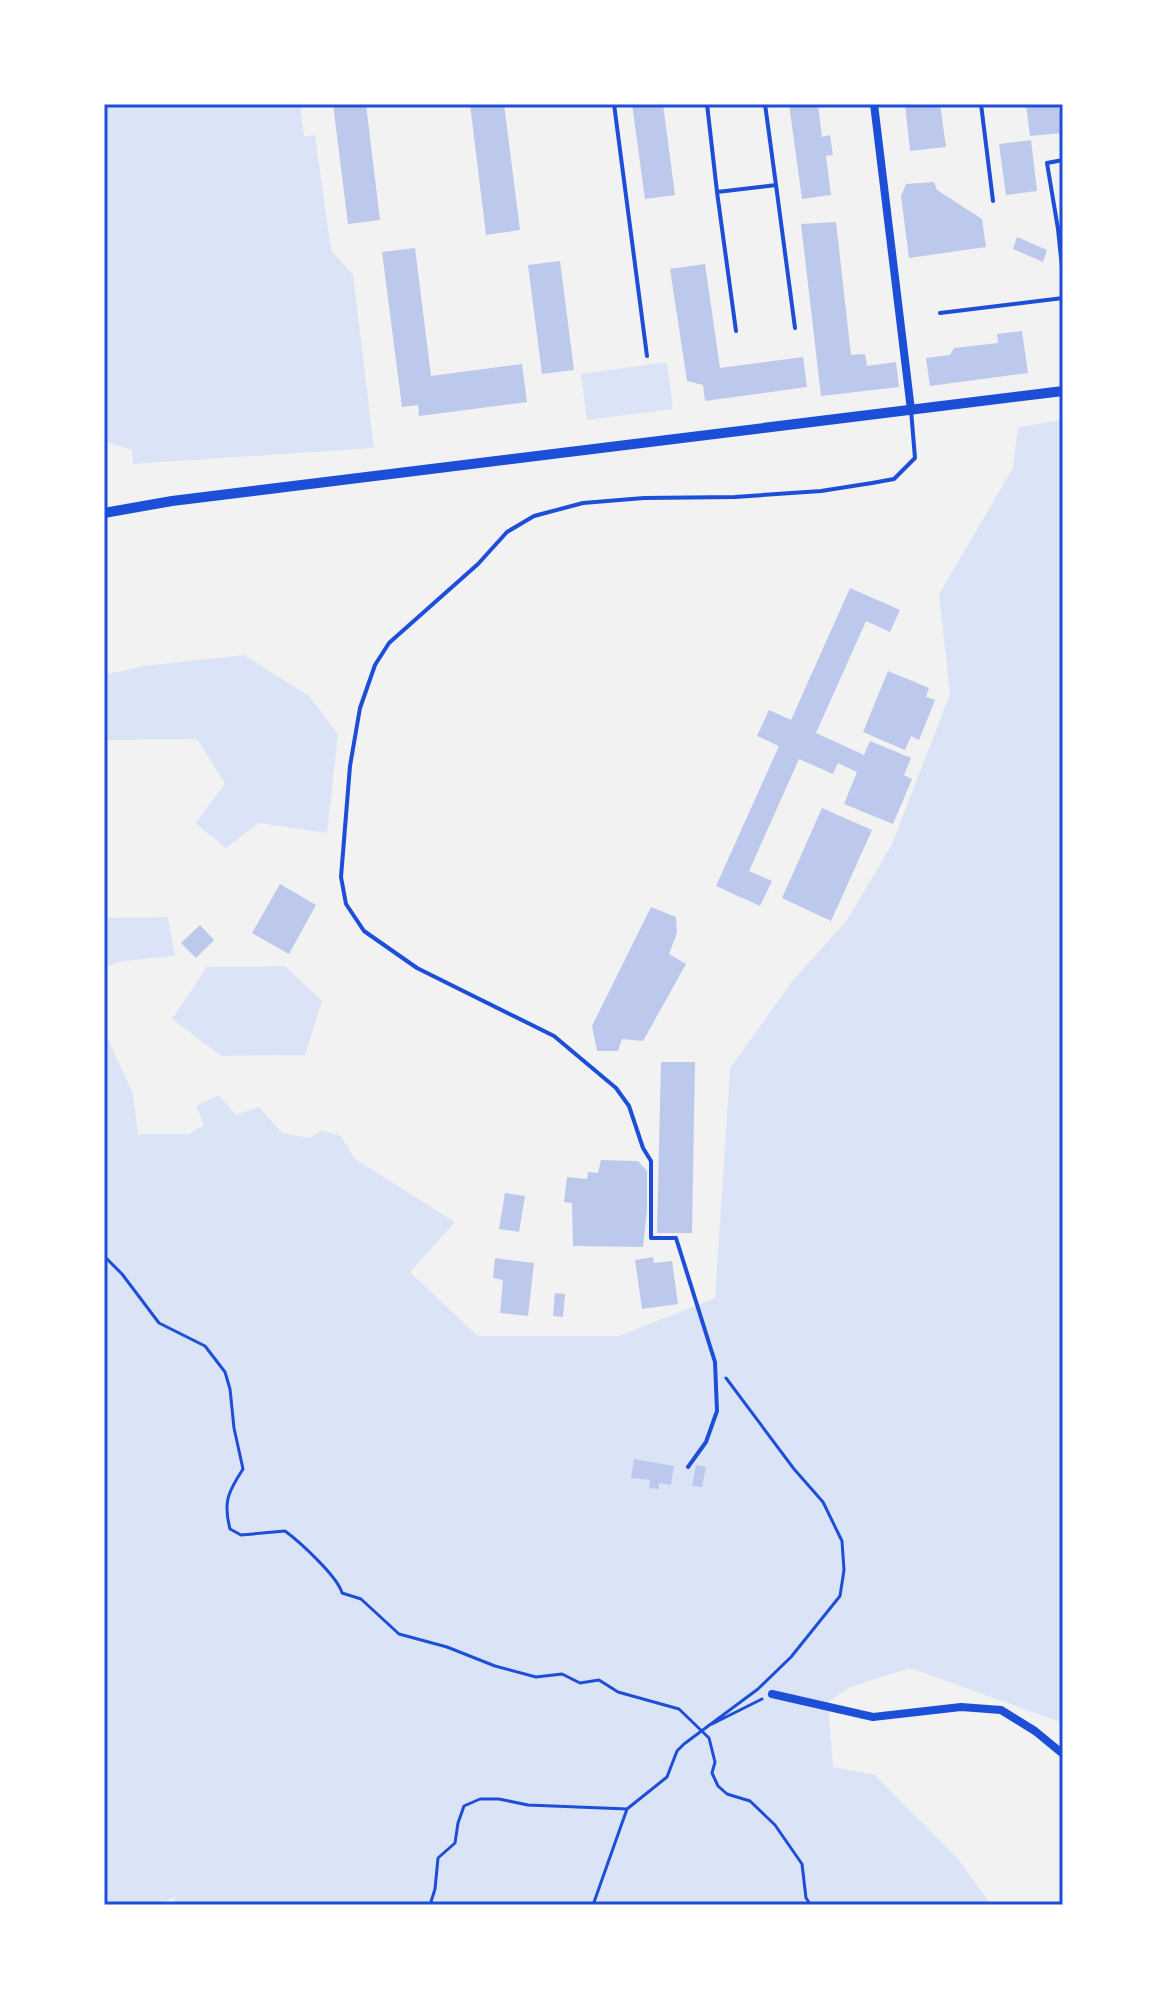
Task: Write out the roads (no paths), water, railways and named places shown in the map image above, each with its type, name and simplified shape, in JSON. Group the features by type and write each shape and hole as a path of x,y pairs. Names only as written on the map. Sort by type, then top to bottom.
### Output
{"street":[{"path":"874,104 911,410"},
{"path":"104,513 172,501 1063,391"},
{"path":"772,1694 873,1717 961,1707 1001,1710 1035,1731 1063,1754"}],"lane":[{"path":"614,104 647,356"},
{"path":"707,104 736,331"},
{"path":"765,104 795,328"},
{"path":"981,104 993,201"},
{"path":"1063,160 1047,163 1060,229 1063,277"},
{"path":"717,192 776,185"},
{"path":"940,313 1063,298"},
{"path":"688,1467 706,1442 717,1411 715,1362 676,1238 651,1238 651,1161 643,1148 629,1106 616,1088 554,1036 417,968 364,931 346,904 341,877 350,766 360,708 375,665 389,643 478,564 507,532 534,516 583,503 807,492 894,479 915,458 911,410"}]}
